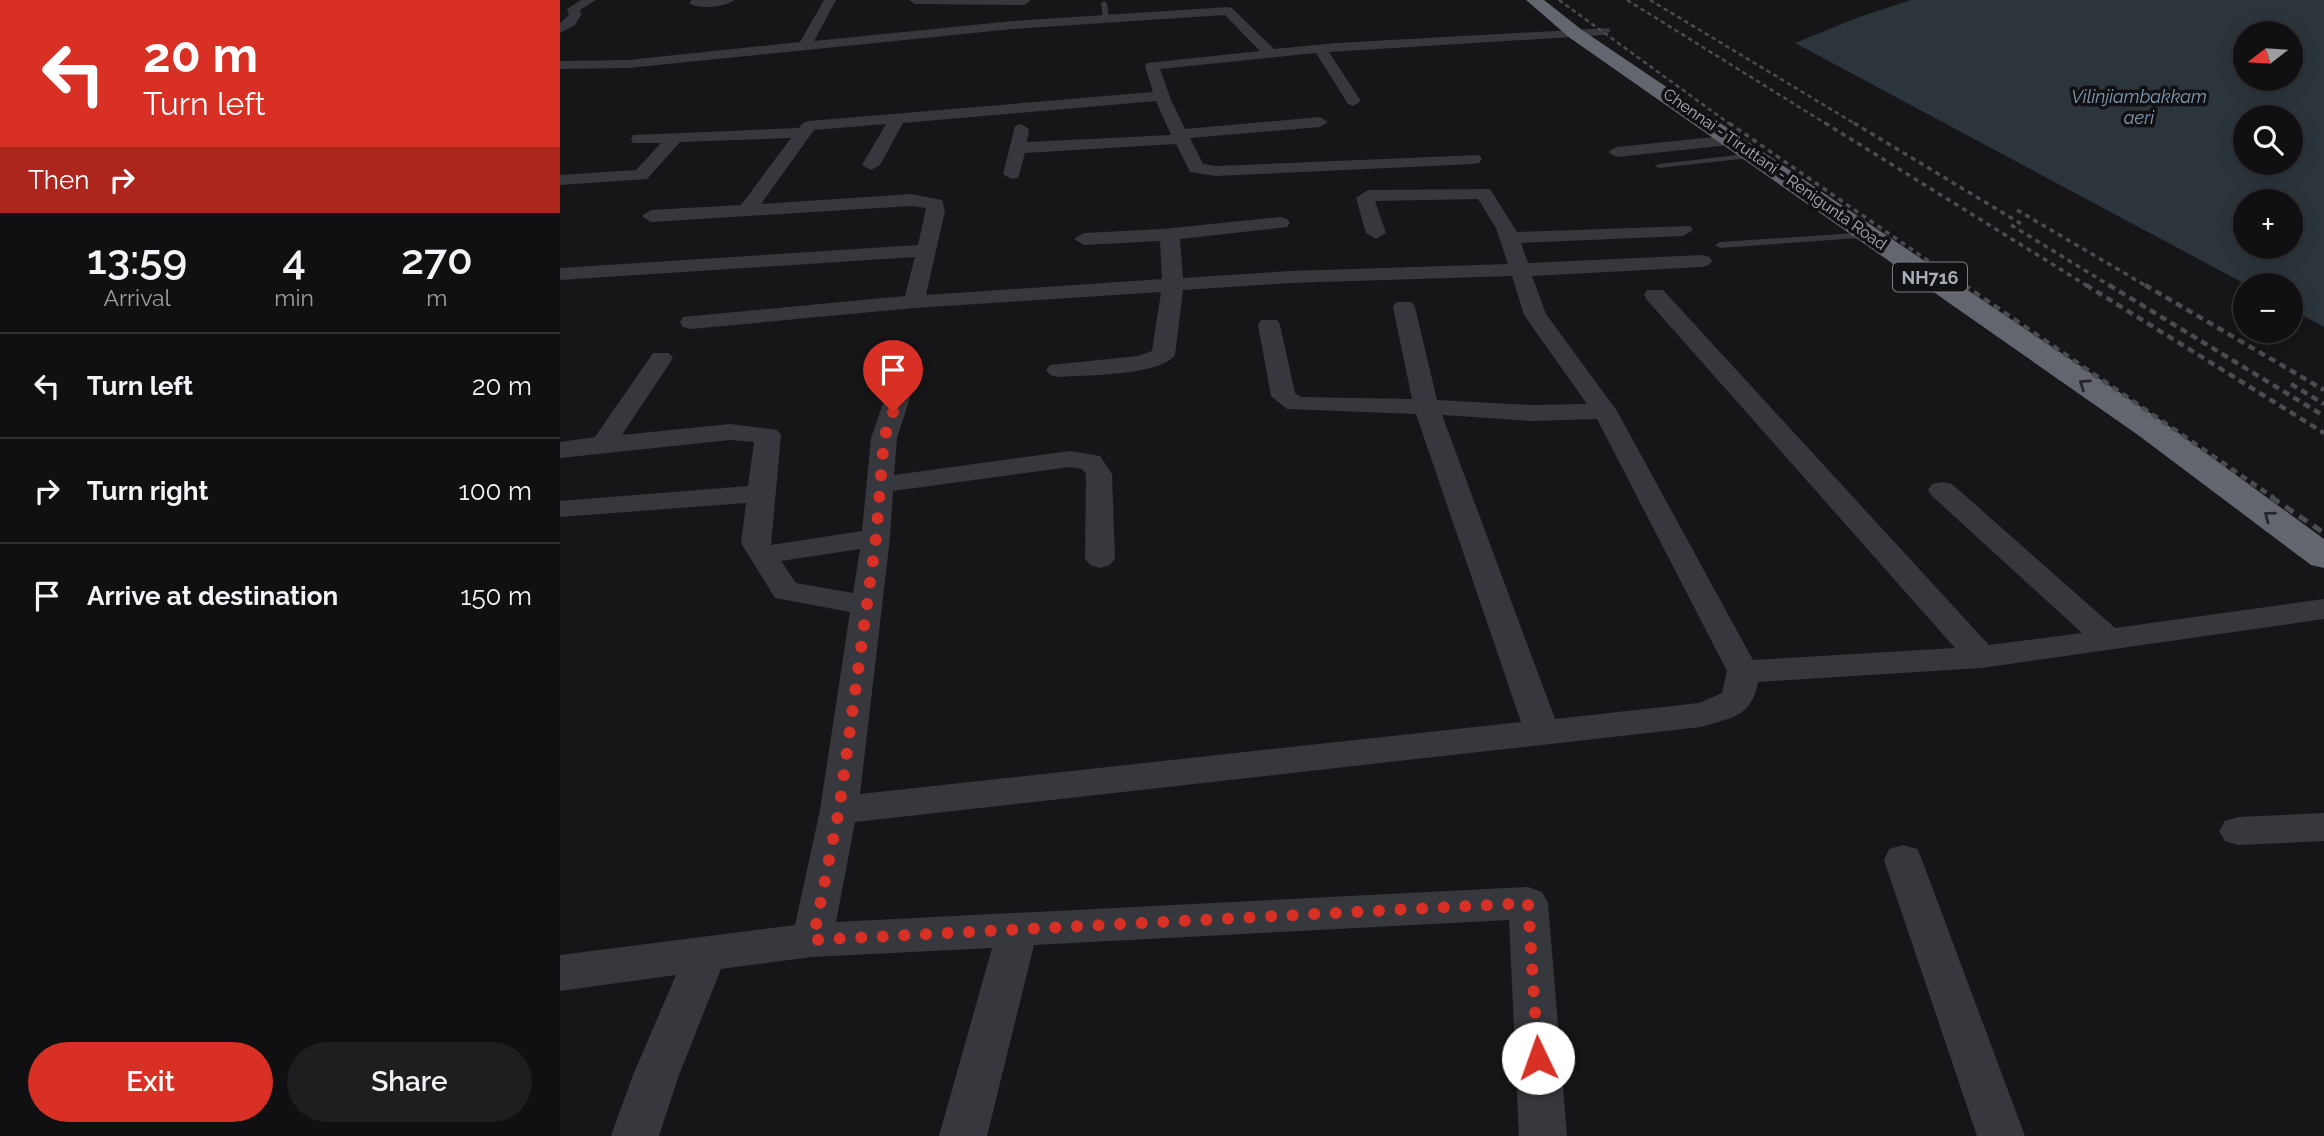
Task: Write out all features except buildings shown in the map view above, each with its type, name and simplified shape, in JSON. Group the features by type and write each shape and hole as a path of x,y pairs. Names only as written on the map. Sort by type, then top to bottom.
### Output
{"highway":[{"name":"Chennai - Tiruttani - Renigunta Road","path":"1534,0 1576,34 1870,235 1997,326 2150,428 2324,557"},
{"name":"Chennai - Tiruttani - Renigunta Road","path":"1564,0 1743,130 2248,469"}],"street":[{"path":"560,2 585,0"},
{"path":"560,29 575,15 573,9 590,0"},
{"path":"695,3 729,0"},
{"path":"805,45 830,0"},
{"path":"915,0 1024,0 1013,25"},
{"path":"560,65 628,64 1013,25 1228,11 1271,54"},
{"path":"1473,159 1206,171 1196,168 1161,96 1152,66 1320,49 1605,31"},
{"path":"1320,49 1353,101"},
{"path":"747,210 809,126 1161,96"},
{"path":"1012,174 1025,108"},
{"path":"871,165 898,118"},
{"path":"1017,148 1320,122"},
{"path":"639,139 804,133"},
{"path":"560,180 641,175 676,138"},
{"path":"1617,152 1744,148"},
{"path":"1311,172 1391,193"},
{"path":"839,810 1702,715 1726,706 1738,698 1743,671 1605,411 1535,315 1509,238 1484,193 1391,193 1365,198 1377,233"},
{"path":"651,216 927,201 935,204 936,211 914,302"},
{"path":"1084,240 1280,223"},
{"path":"1509,238 1683,230"},
{"path":"1058,370 1142,363 1163,355 1173,285 1170,239 1163,235"},
{"path":"560,274 926,250"},
{"path":"691,322 914,302 1290,277 1520,271 1702,261"},
{"path":"1655,295 1981,657"},
{"path":"1404,307 1426,407 1542,732"},
{"path":"1269,324 1283,396 1290,402 1306,406 1426,407 1532,413 1605,411"},
{"path":"599,445 607,439 661,358"},
{"path":"813,940 839,810 876,538 884,438 910,360"},
{"path":"561,451 730,432 768,435 755,544 786,591 867,605"},
{"path":"880,485 1070,459 1091,462 1099,474 1100,559"},
{"path":"1942,491 2108,639"},
{"path":"560,509 762,493"},
{"path":"763,555 876,538"},
{"path":"1743,671 1781,671 1981,657 2324,608"},
{"path":"2238,831 2324,827"},
{"path":"1903,860 2001,1136"},
{"path":"560,973 813,940 1528,903 1543,1136"},
{"path":"963,1136 1018,929"},
{"path":"635,1136 656,1074 706,954"}],"lane":[{"path":"1104,3 1106,19"},
{"path":"1659,166 1744,148"},
{"path":"1720,246 1870,235"}],"water":[{"name":"Vilinjiambakkam aeri","path":"1911,0 2324,0 2324,327 2303,316 2303,273 2233,273 2233,278 1795,43 1859,17"}],"railway":[{"path":"1559,0 1731,125"},
{"path":"1627,0 1828,125"},
{"path":"1650,0 1857,125"},
{"path":"1729,123 1966,287"},
{"path":"1825,123 2089,287"},
{"path":"1854,123 2023,225"},
{"path":"2017,210 2148,287"},
{"path":"2011,225 2112,287"},
{"path":"1964,285 2274,498"},
{"path":"2086,285 2324,433"},
{"path":"2109,285 2324,416"},
{"path":"2145,285 2324,390"},
{"path":"2291,384 2324,404"},
{"path":"2271,497 2324,533"}],"route":[{"path":"893,412 884,438 876,538 839,810 813,940 1528,903 1538,1058"}]}
